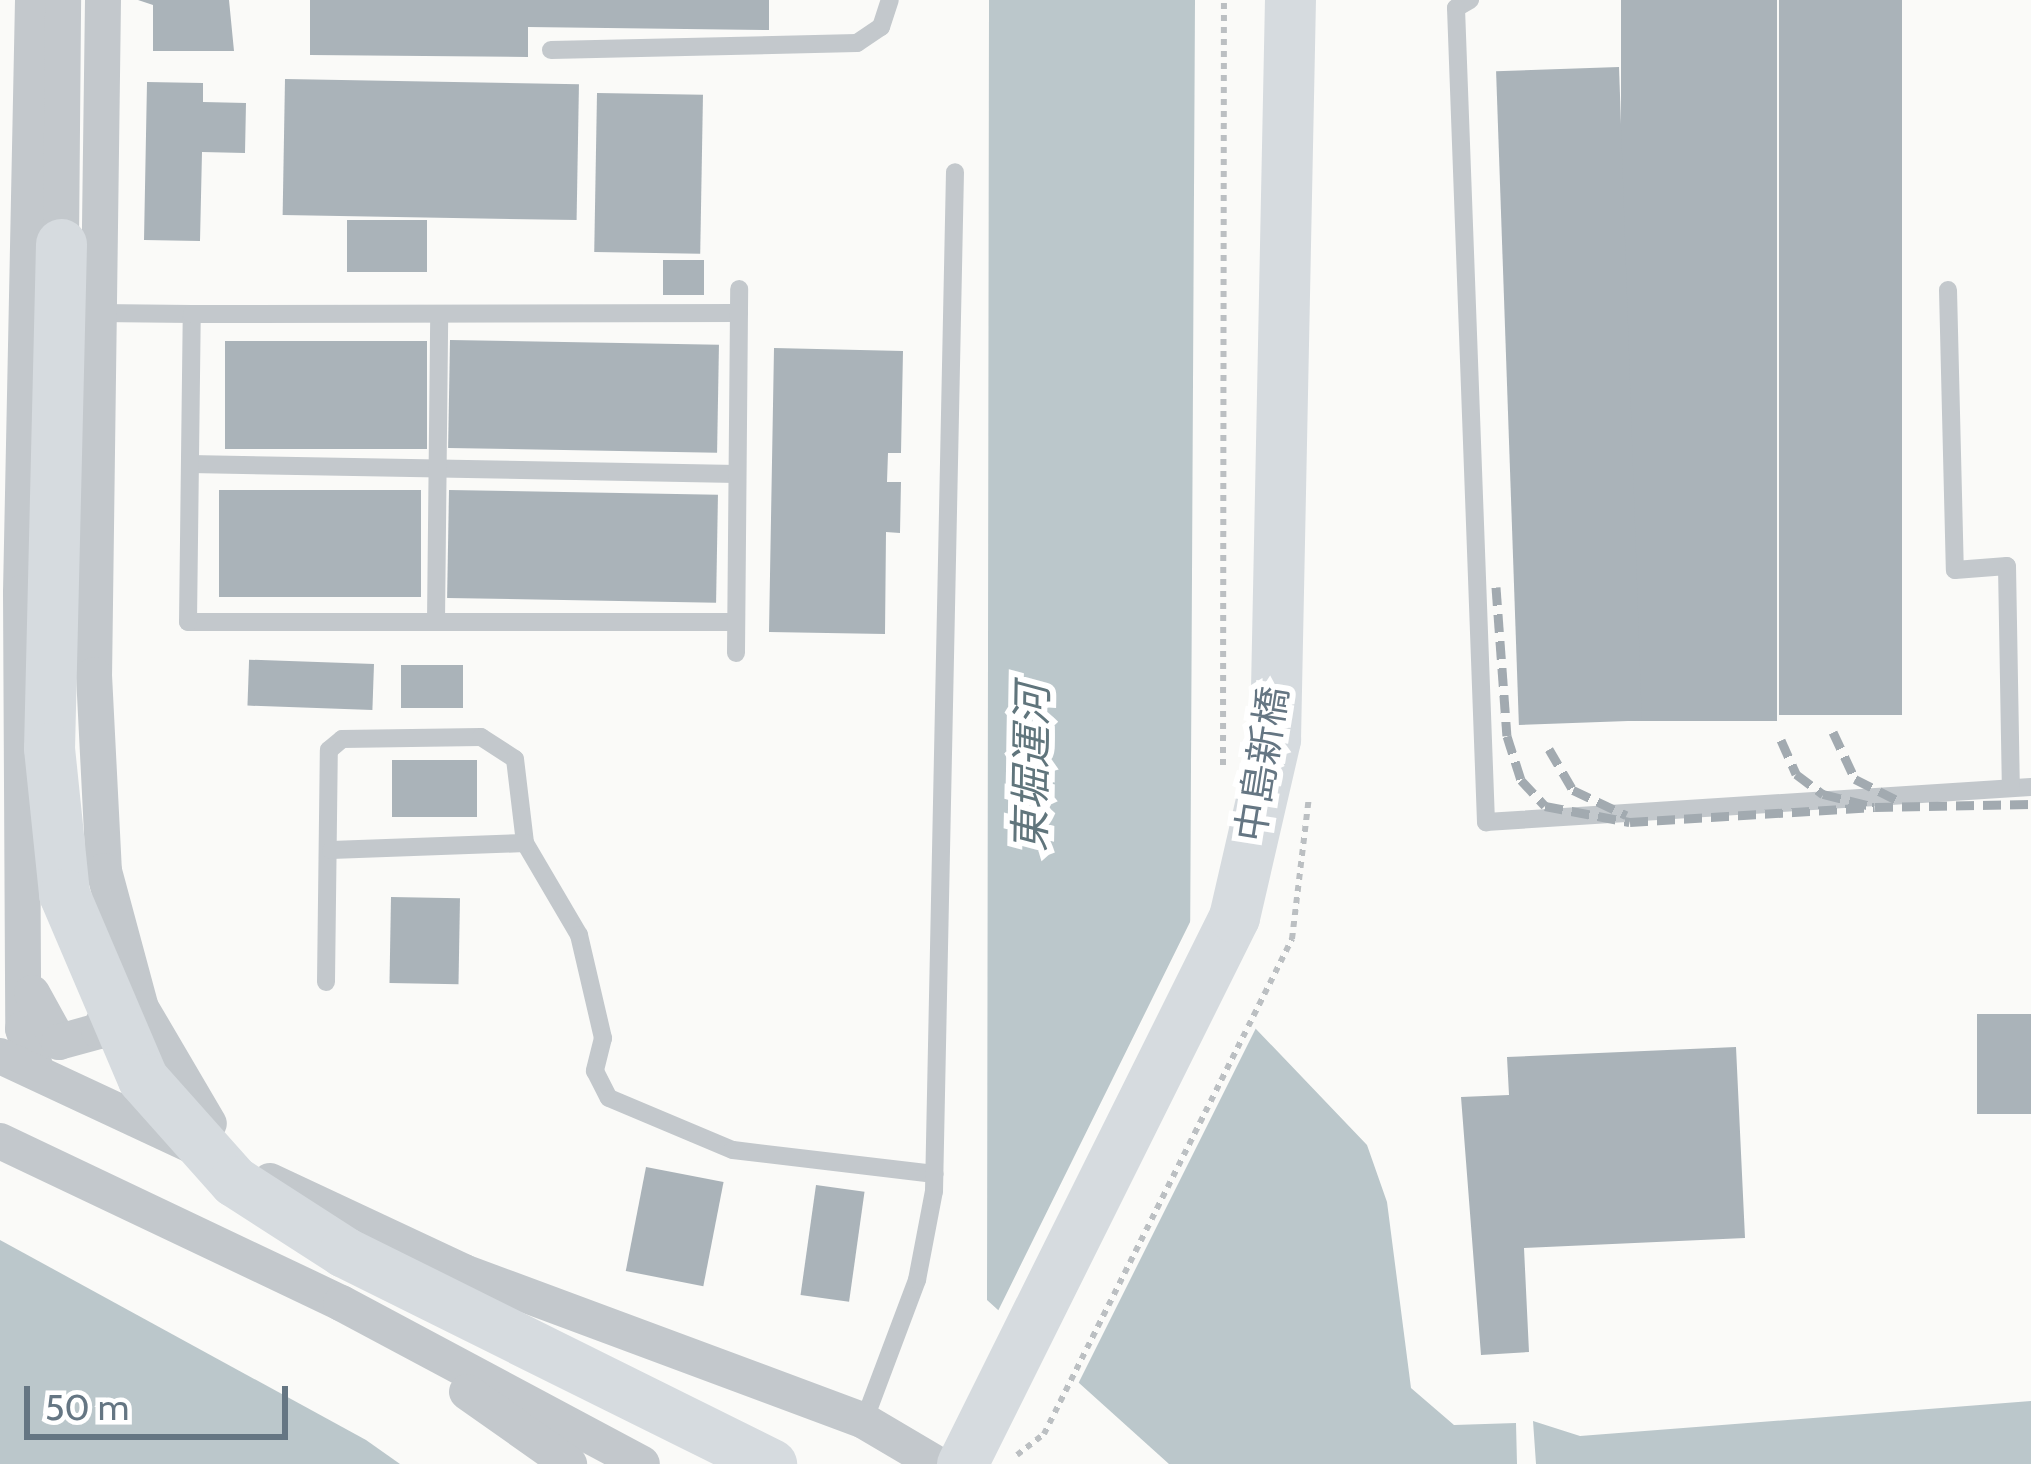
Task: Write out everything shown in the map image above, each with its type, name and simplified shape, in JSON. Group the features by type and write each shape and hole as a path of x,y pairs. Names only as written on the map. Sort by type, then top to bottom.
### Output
{"street":[{"path":"33,0 10,593 23,1029 36,1069"},
{"path":"63,0 49,748 59,852 97,988 143,1079 234,1181 344,1252 771,1464"},
{"path":"104,0 94,675 104,871 120,948 191,1102 262,1178"},
{"name":"中島新橋","path":"962,1464 1234,917 1275,739 1289,0"},
{"path":"22,928 36,1011 59,1042 112,1017 120,948"},
{"path":"0,1056 464,1272 864,1421 937,1464"},
{"path":"0,1141 341,1303 643,1464"},
{"path":"341,1303 569,1464"}],"lane":[{"path":"550,50 857,43 881,26 890,0"},
{"path":"1470,0 1456,8 1486,822 2021,787 2006,566 1955,569 1948,290"},
{"path":"864,1421 917,1280 934,1174 956,172"},
{"path":"736,653 740,289"},
{"path":"99,313 739,313"},
{"path":"192,314 188,622 736,622"},
{"path":"436,622 439,314"},
{"path":"190,464 737,474"},
{"path":"326,982 331,850 327,763 342,739 505,746 525,843 579,934 603,1038 595,1071 609,1098 733,1150 934,1174"},
{"path":"331,850 525,843"}],"path":[{"path":"1223,496 1224,0"},
{"path":"1013,1464 1044,1434 1292,939"}],"water":[{"name":"東堀運河","path":"989,0 1195,0 1190,960 1367,1145 1387,1202 1411,1388 1454,1425 1516,1423 1517,1464 1169,1464 987,1300"},
{"path":"0,1240 366,1440 400,1464 0,1464"},
{"path":"2031,1401 2031,1464 1536,1464 1533,1421 1580,1436"}],"pier":[{"path":"1192,918 1201,973 1259,1022 1073,1394 995,1317"}],"building":[{"path":"138,0 229,0 234,51 153,51 153,5"},
{"path":"310,0 769,0 769,30 528,27 528,57 310,55"},
{"path":"1621,0 1777,0 1777,721 1621,721"},
{"path":"1779,0 1902,0 1902,715 1779,715"},
{"path":"1619,67 1642,721 1519,725 1496,71"},
{"path":"285,79 579,84 577,220 283,215"},
{"path":"147,82 203,83 203,102 246,103 245,153 202,152 200,241 144,240"},
{"path":"597,93 703,95 700,254 594,252"},
{"path":"347,220 427,220 427,272 347,272"},
{"path":"663,260 704,260 704,295 663,295"},
{"path":"450,340 719,345 717,453 448,448"},
{"path":"225,341 427,341 427,449 225,449"},
{"path":"774,348 903,351 901,453 888,453 887,482 901,482 900,533 886,532 885,634 769,632"},
{"path":"219,490 421,490 421,597 219,597"},
{"path":"449,490 718,495 716,603 447,598"},
{"path":"249,660 374,664 372,710 247,706"},
{"path":"401,665 463,665 463,708 401,708"},
{"path":"392,760 477,760 477,817 392,817"},
{"path":"391,897 460,898 458,984 389,983"},
{"path":"1977,1014 2031,1014 2031,1114 1977,1114"},
{"path":"1736,1047 1745,1238 1524,1248 1529,1352 1481,1355 1461,1097 1509,1095 1507,1057"},
{"path":"646,1167 724,1182 703,1286 626,1271"},
{"path":"816,1185 865,1192 849,1302 801,1295"}],"railway":[{"path":"1496,587 1507,736 1521,780 1545,806 1630,822 1875,807"},
{"path":"1833,732 1855,779 1899,801"},
{"path":"1781,740 1796,774 1823,794 1875,807 2031,804"},
{"path":"1549,749 1573,790 1626,815"}]}
